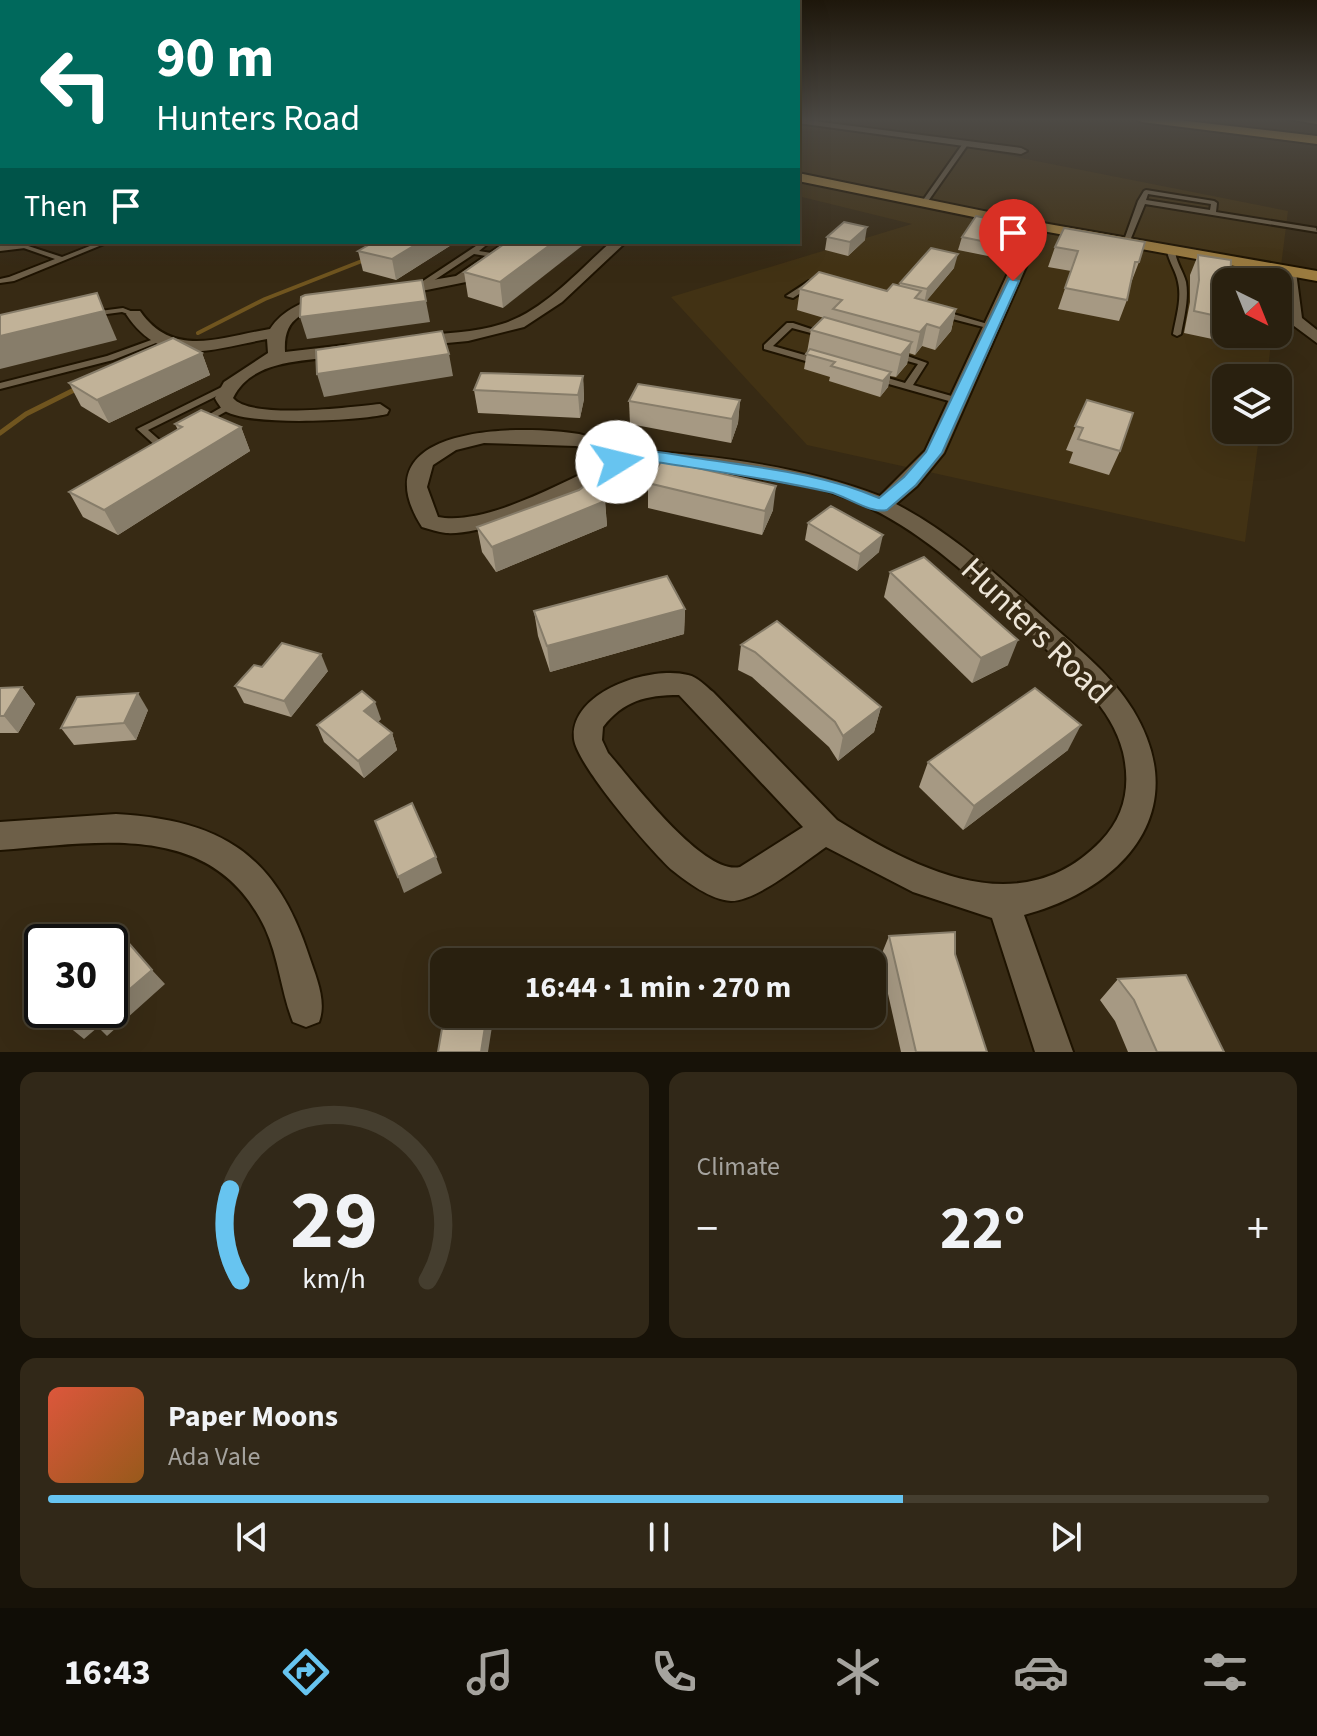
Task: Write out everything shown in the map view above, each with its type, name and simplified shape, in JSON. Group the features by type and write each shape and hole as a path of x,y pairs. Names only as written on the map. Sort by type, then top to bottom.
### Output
{"main road":[{"path":"800,177 1037,226 1267,268"},
{"path":"1292,272 1317,276"}],"street":[{"path":"881,506 926,464 994,327 1037,226"},
{"path":"0,247 21,244"},
{"path":"399,343 494,331 521,323 570,286 617,244"},
{"path":"380,293 461,279 491,249"},
{"path":"134,314 140,327 157,341 184,346 276,333 292,315 345,297"},
{"path":"1292,301 1294,320 1317,338"},
{"path":"272,359 277,350 276,333"},
{"path":"367,347 272,359 230,386 224,398 229,406 244,412 338,414 380,410"},
{"name":"Hunters Road","path":"623,457 608,469 473,525 439,526 430,522 421,508 416,473 420,465 441,449 465,440 512,437 566,439 601,445 623,457 666,457 805,480 844,490 881,506 967,560 1095,680 1119,709 1138,753 1140,800 1120,847 1102,864 1074,882 1024,900 1003,902 986,901 908,873 848,845 826,830 685,684 637,687 617,695 589,724 588,740 597,761 682,858 712,879 731,885 747,881 826,830"},
{"path":"0,836 133,828 161,830 197,838 228,855 258,885 274,912 288,946 306,1009"},
{"path":"1003,902 1054,1052"}],"lane":[{"path":"924,203 948,168"},
{"path":"1126,243 1141,201 1316,230"},
{"path":"21,244 63,259"},
{"path":"0,281 101,244"},
{"path":"417,288 473,252 491,249"},
{"path":"473,252 491,249"},
{"path":"1171,251 1171,260 1180,275 1183,291 1177,334"},
{"path":"790,296 815,281"},
{"path":"925,309 994,327"},
{"path":"83,317 108,310 134,314"},
{"path":"823,363 767,347 790,325 834,338"},
{"path":"0,386 110,358 157,341"},
{"path":"878,350 923,363 907,387"},
{"path":"865,375 959,401"},
{"path":"161,446 142,429 230,386"},
{"path":"188,430 229,406"},
{"path":"149,453 174,438"}],"shaded area":[{"path":"800,168 1072,168 1288,211 1281,268 1212,268 1212,348 1270,348 1269,364 1212,364 1212,444 1258,444 1245,542 807,445 671,297 912,224 800,196"}],"building":[{"path":"976,216 1005,222 991,243 962,237"},
{"path":"844,222 867,227 850,242 827,237"},
{"path":"1064,228 1145,242 1139,262 1135,262 1127,300 1065,288 1078,251 1055,247"},
{"path":"370,244 417,244 392,259 358,251"},
{"path":"504,244 551,244 500,282 464,272"},
{"path":"931,248 958,254 927,289 900,283"},
{"path":"1198,255 1231,260 1231,268 1212,268 1212,315 1194,311 1199,280"},
{"path":"819,272 887,291 893,284 921,291 915,298 956,309 940,328 927,324 920,332 833,309 842,300 800,289"},
{"path":"422,280 426,301 300,317 301,297 305,295"},
{"path":"97,293 104,311 0,336 0,315"},
{"path":"824,317 912,342 901,355 811,330"},
{"path":"442,331 449,354 317,374 316,350"},
{"path":"173,338 202,353 97,400 69,383"},
{"path":"810,349 891,372 883,381 831,366 835,362 806,354"},
{"path":"481,373 583,376 578,395 474,390"},
{"path":"638,384 740,400 732,419 629,401"},
{"path":"1087,400 1133,413 1120,451 1078,439 1083,428 1075,426"},
{"path":"201,410 241,427 104,510 69,492 182,427 175,424"},
{"path":"662,460 776,486 765,511 648,483"},
{"path":"588,483 605,501 492,547 477,527 579,490"},
{"path":"831,506 883,535 860,554 808,523"},
{"path":"924,557 1018,640 981,658 890,572"},
{"path":"667,576 685,609 547,646 534,611"},
{"path":"777,621 881,707 843,736 835,722 755,652 741,645"},
{"path":"282,643 321,654 284,701 235,686 254,665 262,667"},
{"path":"22,687 4,716 0,716 0,688"},
{"path":"1035,688 1081,725 974,806 928,762"},
{"path":"362,691 375,702 364,711 392,733 358,761 317,725"},
{"path":"138,693 124,723 61,728 77,697"},
{"path":"412,803 436,857 398,877 375,821"},
{"path":"955,932 955,954 987,1052 916,1052 889,936"},
{"path":"128,942 152,970 128,991"},
{"path":"1186,975 1224,1052 1157,1052 1134,1000 1118,979"},
{"path":"442,1028 485,1028 481,1052 438,1052"}],"waterway":[{"path":"198,333 265,299 367,259"},
{"path":"0,433 26,414 80,387"}],"route":[{"path":"617,462 623,457 644,455 778,475 844,490 881,506 910,481 934,453 1013,281"}]}
